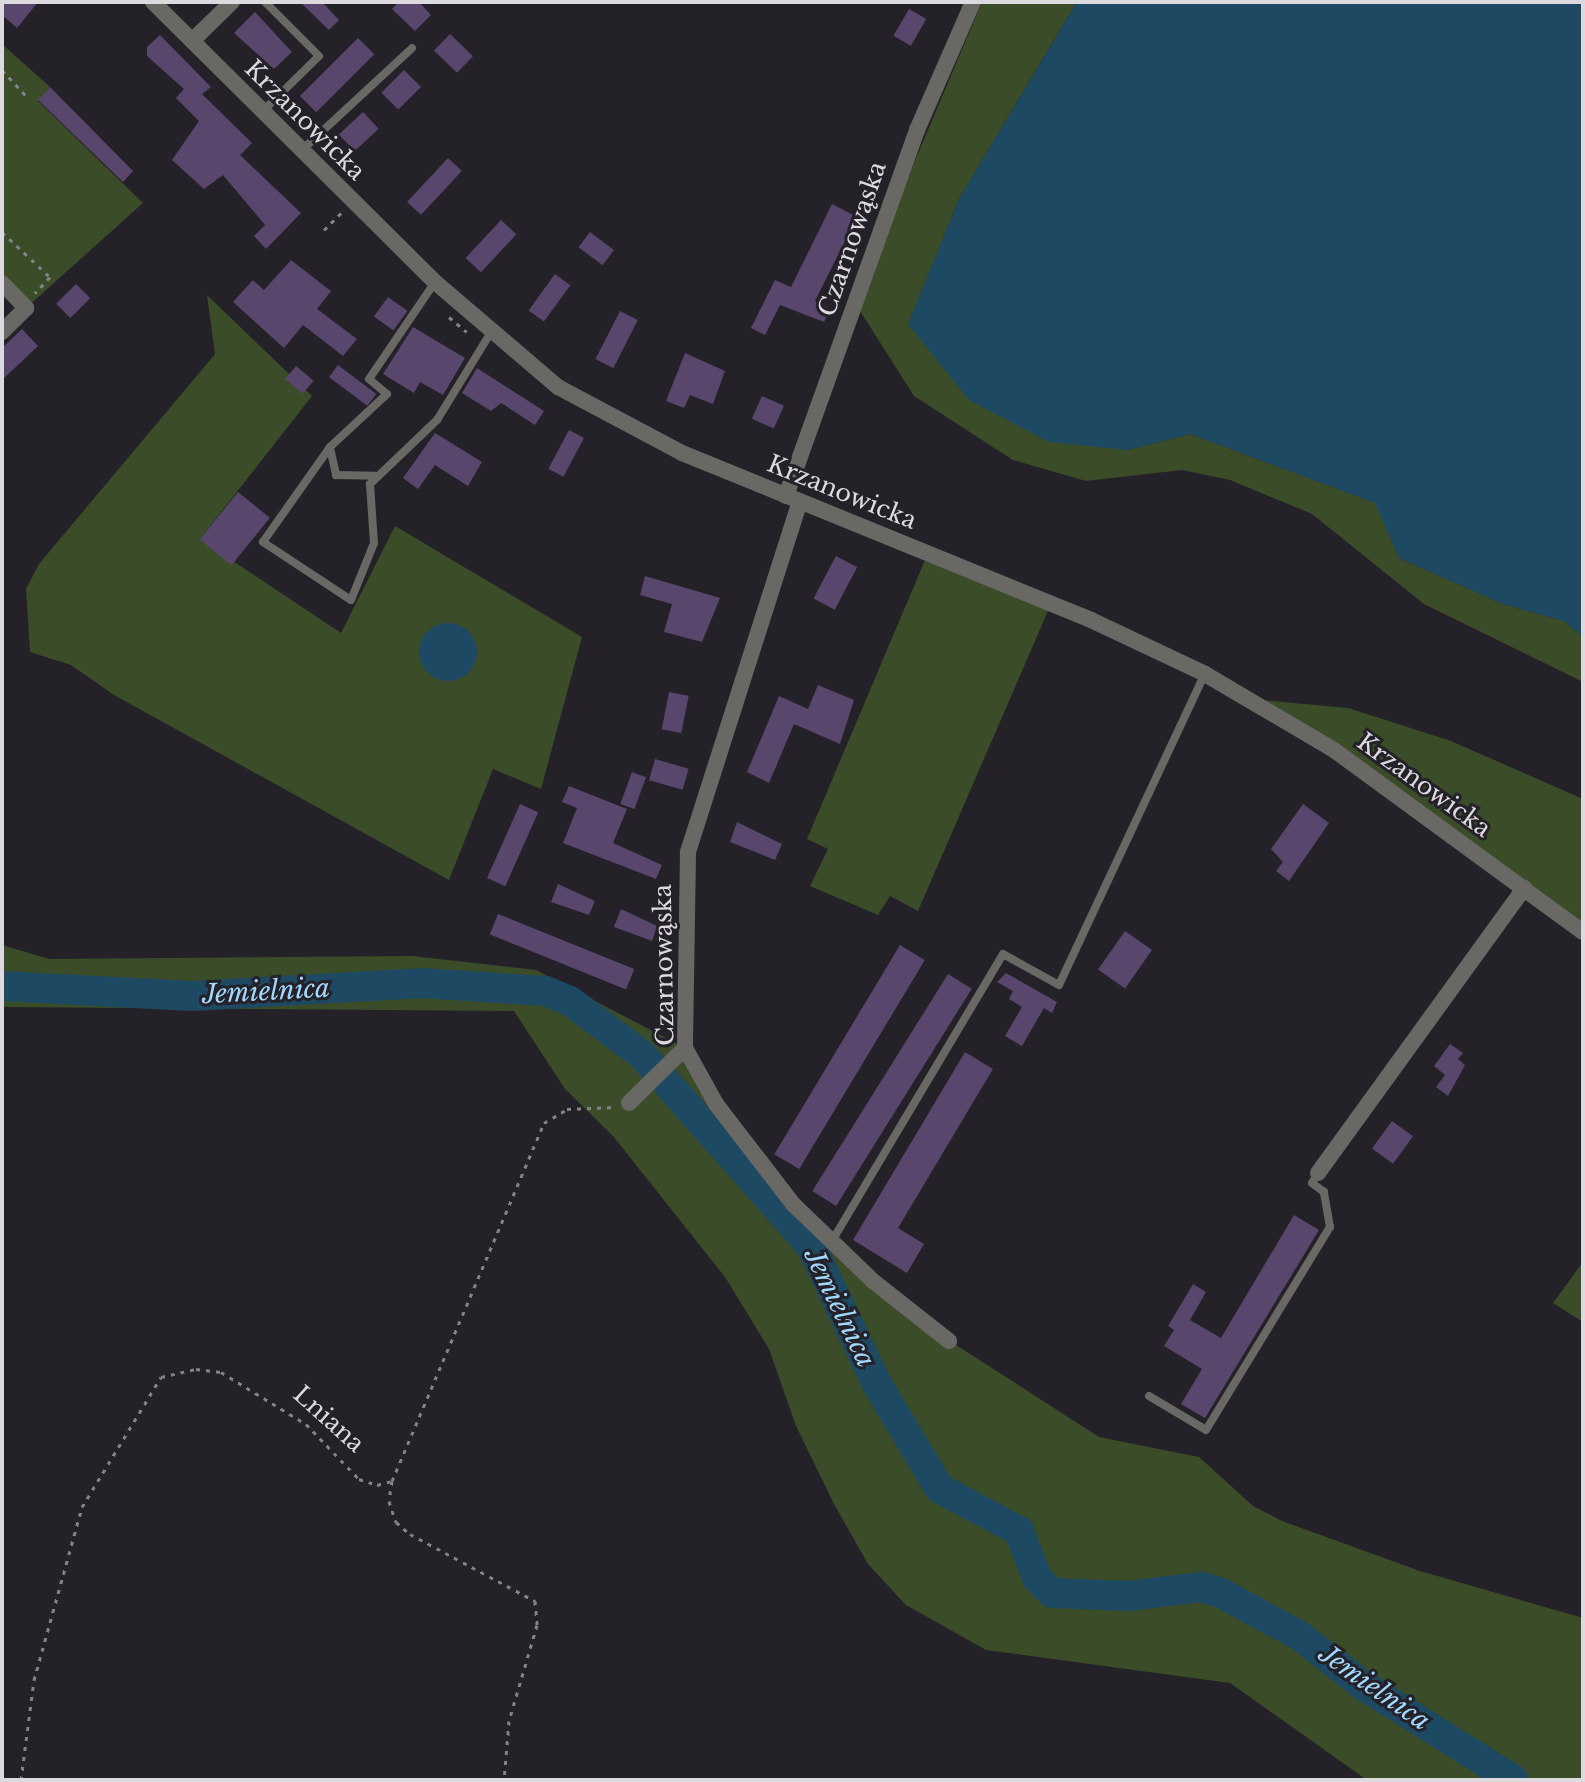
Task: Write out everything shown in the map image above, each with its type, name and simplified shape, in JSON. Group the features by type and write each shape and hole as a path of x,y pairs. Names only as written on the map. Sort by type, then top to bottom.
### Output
{"street":[{"name":"Krzanowicka","path":"153,2 490,334 611,419 793,499 1091,620 1205,674 1334,750 1583,932"},
{"path":"192,41 232,2"},
{"name":"Czarnowąska","path":"949,1341 793,1204 716,1104 685,1048 688,853 793,499 911,145 973,2"},
{"path":"2,283 24,306 2,332"},
{"path":"1318,1173 1524,888"},
{"path":"629,1103 685,1048"}],"lane":[{"path":"263,111 319,56 265,2"},
{"path":"302,150 412,48"},
{"path":"375,476 374,543 351,600 263,542 330,447 387,394 369,379 435,282"},
{"path":"330,447 336,475 375,476 437,420 490,334"},
{"path":"832,1241 1003,954 1059,985 1205,674"},
{"path":"1149,1396 1206,1430 1330,1227 1324,1192 1312,1183 1318,1173"}],"path":[{"path":"2,70 27,97"},
{"path":"324,230 344,209"},
{"path":"2,232 50,277 24,306"},
{"path":"504,1780 509,1721 537,1625 535,1601 410,1534 392,1511 392,1481 544,1123 567,1109 629,1103"},
{"name":"Lniana","path":"21,1780 34,1680 82,1507 161,1377 196,1369 221,1372 306,1424 359,1479 377,1485 392,1481"}],"green space":[{"path":"982,2 1077,2 959,199 908,325 1127,450 1190,434 1376,503 1399,558 1503,604 1564,621 1583,637 1583,682 1424,604 1312,514 1230,480 1182,470 1086,481 1013,460 914,396 855,303"},
{"path":"2,44 50,87 38,101 143,203 26,308 2,283"},
{"path":"207,295 312,396 200,539 341,633 395,526 582,637 541,789 493,769 449,880 114,695 71,665 30,652 26,589 39,564 215,354"},
{"path":"928,553 1051,604 918,911 890,896 878,915 810,886 828,849 807,839"},
{"path":"1251,699 1348,708 1451,741 1583,799 1583,932"},
{"path":"2,945 49,959 412,956 536,970 685,1048 793,1204 939,1334 1099,1437 1199,1457 1253,1506 1282,1521 1420,1571 1583,1618 1583,1780 1367,1780 1230,1683 986,1650 906,1605 868,1564 834,1504 796,1426 769,1349 725,1277 613,1136 565,1089 514,1011 2,1007"},
{"path":"1583,1262 1583,1322 1553,1303"}],"water":[{"path":"1077,2 1583,2 1583,637 1564,621 1503,604 1399,558 1375,503 1190,434 1127,450 1049,442 969,400 908,324 959,199"},
{"path":"448,623 468,632 477,652 468,672 448,681 428,672 419,652 428,632"}],"building":[{"path":"2,2 38,2 17,28 2,15"},
{"path":"300,2 322,2 339,20 329,30"},
{"path":"399,2 419,2 431,15 415,31 392,9"},
{"path":"909,9 926,19 911,46 894,36"},
{"path":"255,12 292,52 274,69 234,33"},
{"path":"450,34 473,56 457,73 434,51"},
{"path":"160,35 211,87 202,94 252,143 240,155 301,213 266,249 254,236 265,225 223,175 204,189 172,160 199,121 176,98 184,89 147,56 147,47"},
{"path":"358,38 374,54 316,112 300,96"},
{"path":"404,70 421,87 398,110 381,93"},
{"path":"50,87 133,171 123,182 38,100"},
{"path":"363,112 379,129 355,151 339,135"},
{"path":"448,158 462,171 421,215 407,202"},
{"path":"832,204 857,217 815,301 830,309 824,322 780,305 765,335 751,328 775,280 791,287"},
{"path":"501,220 516,234 481,272 466,258"},
{"path":"590,232 614,250 603,265 579,247"},
{"path":"291,260 331,291 317,309 357,339 343,356 303,325 284,348 233,302 253,280 264,290"},
{"path":"555,274 570,285 544,322 529,310"},
{"path":"76,284 90,298 70,318 56,304"},
{"path":"388,297 407,311 393,331 374,316"},
{"path":"620,311 638,320 613,368 595,359"},
{"path":"413,327 465,358 443,395 420,382 414,393 383,374"},
{"path":"22,329 38,346 2,380 2,348"},
{"path":"685,353 725,371 713,404 690,395 684,408 666,401"},
{"path":"338,365 376,394 367,406 329,377"},
{"path":"296,366 314,381 303,394 285,379"},
{"path":"477,368 544,411 535,425 501,403 491,411 462,393"},
{"path":"762,396 784,406 774,429 752,419"},
{"path":"569,430 584,438 563,477 548,469"},
{"path":"435,433 482,462 468,486 435,465 418,489 403,478"},
{"path":"238,492 270,518 231,565 200,539"},
{"path":"836,556 857,567 835,610 813,598"},
{"path":"645,576 720,598 702,642 664,632 672,604 640,595"},
{"path":"818,685 854,700 840,744 794,724 769,783 747,772 779,696 808,709"},
{"path":"669,692 689,696 681,733 662,729"},
{"path":"655,759 689,769 683,790 649,780"},
{"path":"632,772 646,777 634,809 620,804"},
{"path":"569,786 627,809 613,843 662,865 656,879 563,843 577,808 562,802"},
{"path":"520,804 538,812 505,886 487,878"},
{"path":"1303,804 1329,823 1289,881 1276,871 1283,862 1271,849"},
{"path":"737,822 782,844 775,860 730,842"},
{"path":"558,884 595,901 589,915 551,902"},
{"path":"621,909 657,926 652,941 614,927"},
{"path":"498,914 634,969 626,989 490,934"},
{"path":"1125,931 1152,950 1125,988 1098,970"},
{"path":"900,945 925,960 799,1169 774,1154"},
{"path":"1006,973 1057,1002 1052,1013 1044,1008 1022,1046 1005,1036 1022,1007 1009,999 1013,991 997,982"},
{"path":"948,974 972,989 836,1206 812,1191"},
{"path":"1450,1044 1463,1053 1458,1059 1465,1065 1448,1096 1436,1087 1445,1075 1434,1066"},
{"path":"965,1052 993,1069 898,1228 924,1244 907,1273 853,1240"},
{"path":"1392,1121 1413,1136 1393,1164 1372,1149"},
{"path":"1294,1215 1319,1230 1205,1418 1181,1404 1202,1369 1164,1346 1174,1330 1168,1326 1193,1284 1206,1292 1190,1320 1221,1338"}],"waterway":[{"name":"Jemielnica","path":"2,986 192,996 421,983 546,991 570,1001 642,1055 811,1246 877,1384 939,1488 1019,1531 1037,1578 1052,1593 1128,1596 1201,1587 1219,1592 1300,1636 1364,1686 1514,1780"}]}
